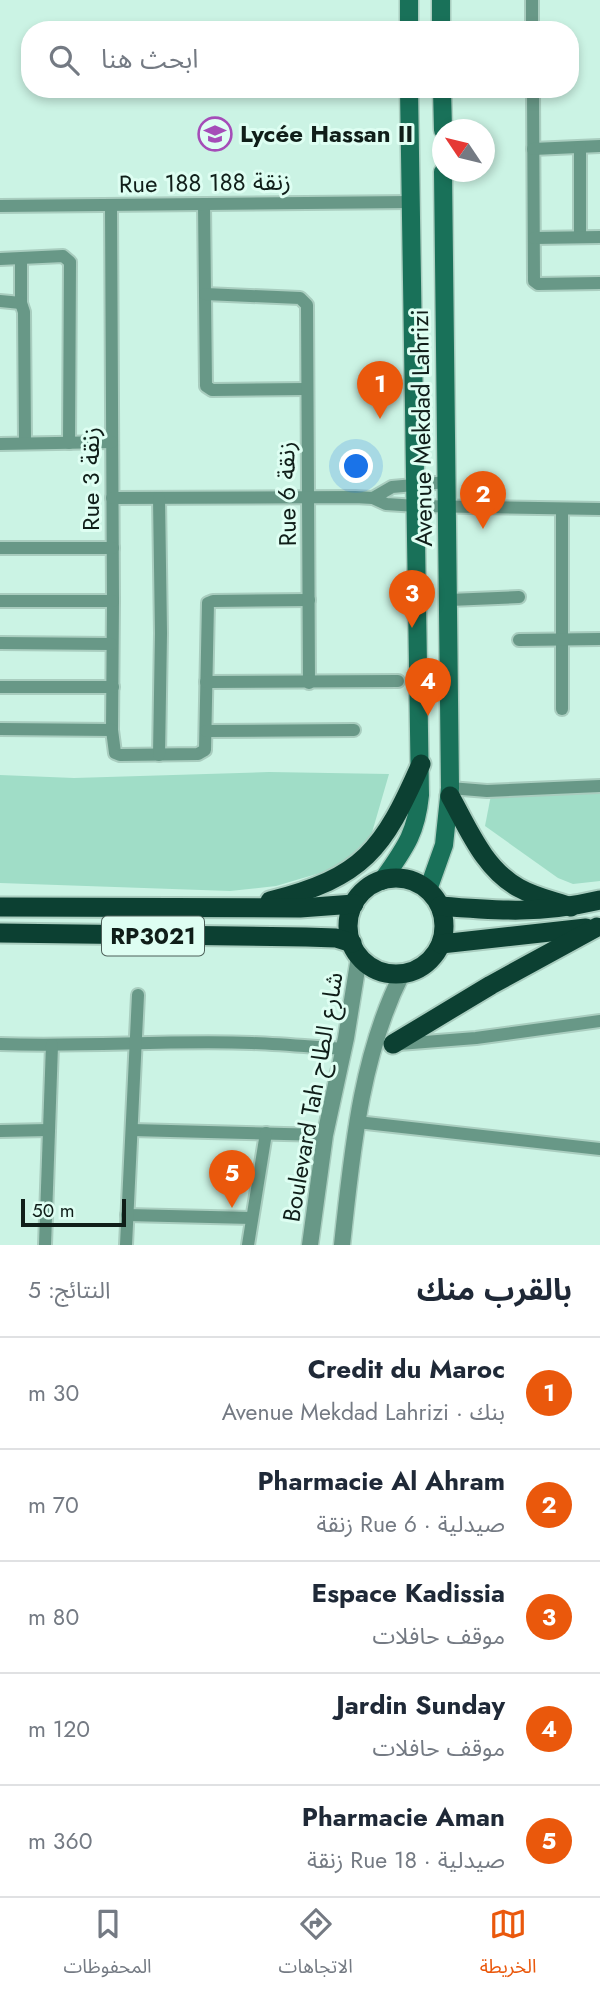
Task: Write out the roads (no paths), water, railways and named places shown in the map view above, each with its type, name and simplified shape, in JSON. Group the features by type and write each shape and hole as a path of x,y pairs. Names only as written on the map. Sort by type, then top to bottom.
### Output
{"highway":[{"path":"246,907 317,888 347,873 369,854 390,828 421,764"},
{"path":"450,792 482,853 504,877 531,893 571,907"},
{"path":"356,950 349,927 354,904 361,894 382,881 404,879 414,882 434,898 444,918 444,931 441,944 426,964 415,971 402,974"},
{"path":"434,898 528,912 571,907 600,900"},
{"name":"RP3021","path":"0,907 300,908 354,904"},
{"path":"441,944 598,927"},
{"path":"384,1045 598,927"},
{"name":"RP3021","path":"0,933 336,938 356,950 375,969 388,974 402,974"}],"main road":[{"path":"409,0 409,21"},
{"path":"441,0 441,21"},
{"name":"Avenue Mekdad Lahrizi","path":"382,881 411,838 416,826 420,795 409,98"},
{"path":"442,98 443,119"},
{"name":"Avenue Mekdad Lahrizi","path":"434,898 450,792 443,182"}],"street":[{"path":"532,0 532,21"},
{"path":"533,98 534,281 538,284 600,283"},
{"path":"533,149 600,146"},
{"path":"580,147 580,237"},
{"name":"Rue 188 زنقة 188","path":"0,206 411,202"},
{"path":"204,204 207,388 307,389"},
{"name":"Rue 3 زنقة","path":"111,205 113,748 115,753 120,755 159,755"},
{"path":"534,238 600,237"},
{"path":"0,259 63,256 70,262 69,443"},
{"path":"21,260 25,443"},
{"name":"Rue 6 زنقة","path":"205,294 300,298 307,305 309,683"},
{"path":"0,301 21,303"},
{"path":"0,444 112,442"},
{"path":"373,498 392,487 447,482"},
{"path":"112,498 373,498 386,504 447,508 600,509"},
{"path":"159,498 162,634 159,755 198,754 206,748 208,603 309,600"},
{"path":"562,510 562,709"},
{"path":"0,548 113,548"},
{"path":"449,600 519,597"},
{"path":"0,601 113,601"},
{"path":"519,640 600,639"},
{"path":"0,643 111,644"},
{"path":"206,682 398,681"},
{"path":"0,687 113,687"},
{"path":"0,729 112,730"},
{"path":"206,731 354,730"},
{"path":"450,792 600,786"},
{"name":"Boulevard Tah شارع الطاح","path":"310,1245 325,1135 344,1049 356,950"},
{"name":"Boulevard Tah شارع الطاح","path":"342,1245 357,1122 384,1045 402,974"},
{"path":"126,1245 138,995"},
{"path":"384,1045 476,1038 600,1021"},
{"path":"0,1044 253,1043 344,1049"},
{"path":"45,1245 52,1045"},
{"path":"357,1122 600,1149"},
{"path":"0,1131 49,1130"},
{"path":"132,1130 325,1135"},
{"path":"248,1245 266,1133"},
{"path":"127,1215 252,1218"}],"place":[{"name":"Lycée Hassan II","path":"215,134"},
{"name":"Credit du Maroc","path":"380,419"},
{"name":"Pharmacie Al Ahram","path":"483,529"},
{"name":"Espace Kadissia","path":"412,628"},
{"name":"Jardin Sunday","path":"428,716"},
{"name":"Pharmacie Aman","path":"232,1208"}]}
